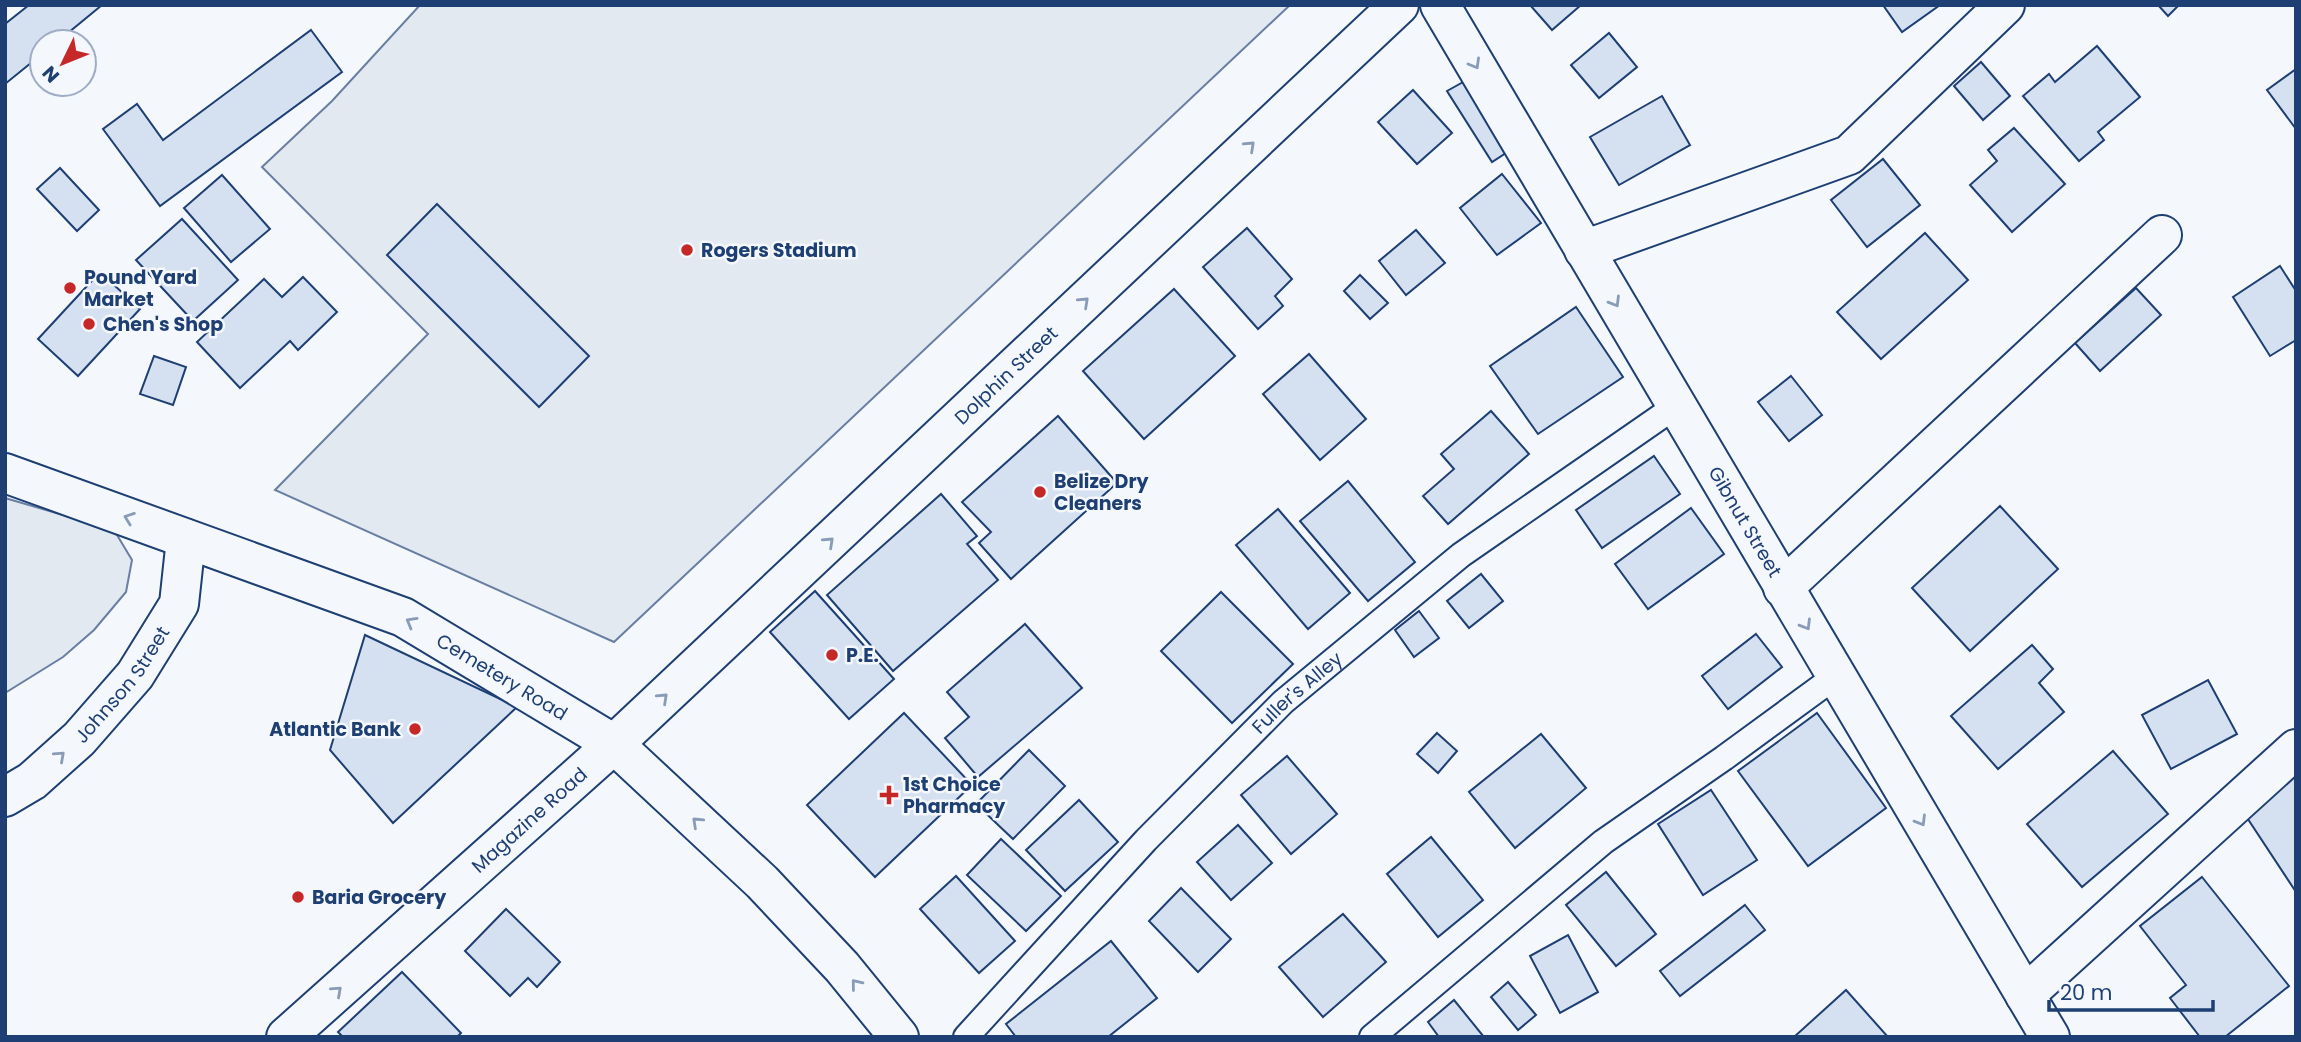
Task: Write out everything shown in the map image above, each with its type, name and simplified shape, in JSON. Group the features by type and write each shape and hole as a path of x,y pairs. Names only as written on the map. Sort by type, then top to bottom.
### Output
{"street":[{"name":"Dolphin Street","path":"614,744 1399,5"},
{"name":"Gibnut Street","path":"1440,5 2050,1037"},
{"path":"1584,250 1849,155 2006,5"},
{"path":"1783,588 2162,235"},
{"name":"Cemetery Road","path":"5,473 403,617 614,744 762,882 842,967 900,1037"},
{"name":"Johnson Street","path":"5,797 32,781 79,739 135,675 179,604 186,539"},
{"name":"Magazine Road","path":"286,1037 614,744"},
{"path":"2025,995 2296,749"}],"lane":[{"name":"Fuller's Alley","path":"966,1037 1146,840 1283,702 1461,555 1676,406"},
{"path":"1372,1037 1603,842 1836,676"}],"shaded area":[{"name":"Rogers Stadium","path":"420,5 1290,5 614,642 275,490 428,334 262,167 332,101"},
{"path":"5,498 114,530 132,560 126,592 94,630 63,657 5,693"}],"building":[{"path":"29,5 102,5 74,28 28,28 28,65 5,84 5,24"},
{"path":"1530,5 1581,5 1552,30"},
{"path":"1883,5 1940,5 1902,32"},
{"path":"2158,5 2179,5 2168,16"},
{"path":"311,30 342,72 160,206 103,129 137,104 163,140"},
{"path":"1609,33 1637,67 1599,98 1571,65"},
{"path":"2097,46 2140,97 2098,132 2104,140 2079,161 2023,96 2049,74 2055,82"},
{"path":"1981,62 2010,96 1983,120 1954,86"},
{"path":"2296,69 2296,129 2267,90"},
{"path":"1465,81 1509,151 1492,162 1447,91"},
{"path":"1413,90 1452,133 1417,164 1378,122"},
{"path":"1662,96 1690,145 1619,185 1590,137"},
{"path":"2014,128 2065,184 2012,232 1970,185 1997,161 1988,150"},
{"path":"1883,159 1920,205 1867,247 1831,200"},
{"path":"60,168 99,210 77,231 37,189"},
{"path":"1502,174 1541,223 1497,255 1460,208"},
{"path":"222,175 270,229 231,262 184,208"},
{"path":"437,204 589,356 539,407 387,255"},
{"path":"182,219 238,280 193,321 136,260"},
{"path":"1247,228 1292,279 1275,296 1283,306 1258,329 1203,267"},
{"path":"1416,230 1445,263 1406,295 1379,261"},
{"path":"1925,233 1968,280 1881,359 1837,312"},
{"path":"2280,266 2296,291 2296,340 2270,356 2233,297"},
{"name":"Chen's Shop","path":"100,272 140,309 78,376 38,339"},
{"path":"1360,275 1388,303 1370,319 1344,291"},
{"path":"303,277 337,312 298,350 290,341 240,388 197,342 264,279 282,297"},
{"path":"2136,288 2161,315 2100,371 2075,343"},
{"path":"1174,289 1235,356 1144,439 1083,371"},
{"path":"1576,307 1623,377 1538,434 1490,366"},
{"path":"1309,354 1366,419 1320,460 1263,394"},
{"path":"154,356 186,367 173,405 140,394"},
{"path":"1791,376 1822,415 1789,441 1758,402"},
{"path":"1491,411 1529,454 1448,524 1423,496 1454,469 1441,454"},
{"name":"Belize Dry Cleaners","path":"1058,416 1117,483 1011,579 979,543 991,532 962,502"},
{"path":"1654,456 1680,494 1602,548 1576,510"},
{"path":"1348,481 1415,562 1368,601 1300,521"},
{"path":"941,494 977,536 967,544 998,580 893,671 827,595"},
{"path":"2000,506 2058,569 1970,651 1912,588"},
{"path":"1691,508 1724,554 1648,609 1615,564"},
{"path":"1278,509 1350,593 1308,629 1236,545"},
{"path":"1481,574 1503,601 1469,628 1447,601"},
{"name":"P.E.","path":"815,591 894,679 849,719 770,632"},
{"path":"1221,592 1293,664 1232,723 1161,651"},
{"path":"1419,611 1439,638 1414,657 1395,630"},
{"path":"1025,624 1082,688 978,777 945,738 969,717 947,692"},
{"path":"1756,634 1782,667 1728,709 1702,676"},
{"name":"Atlantic Bank","path":"365,635 517,707 393,823 330,750"},
{"path":"2032,645 2053,669 2039,683 2064,712 1998,769 1951,716"},
{"path":"2208,680 2237,734 2171,769 2142,715"},
{"name":"1st Choice Pharmacy","path":"904,713 972,785 875,877 807,805"},
{"path":"1817,713 1886,808 1808,866 1738,771"},
{"path":"1437,733 1457,751 1438,773 1417,754"},
{"path":"1541,734 1586,788 1515,848 1469,792"},
{"path":"1029,750 1065,786 1013,839 976,804"},
{"path":"2113,751 2168,814 2082,887 2027,824"},
{"path":"1287,756 1337,814 1291,854 1241,795"},
{"path":"2296,771 2296,892 2240,807"},
{"path":"1711,790 1757,860 1703,895 1658,824"},
{"path":"1079,800 1118,842 1065,891 1026,850"},
{"path":"1238,825 1272,863 1231,900 1197,862"},
{"path":"1431,837 1483,900 1438,937 1387,874"},
{"path":"1001,839 1061,896 1026,931 967,875"},
{"path":"1606,872 1656,934 1616,966 1566,905"},
{"path":"956,876 1015,941 979,973 920,909"},
{"path":"2202,877 2289,986 2225,1037 2200,1037 2170,998 2186,985 2140,926"},
{"path":"1181,888 1231,939 1198,972 1149,921"},
{"path":"1745,905 1765,930 1680,996 1660,971"},
{"path":"506,909 560,962 537,987 528,978 510,996 465,951"},
{"path":"1343,914 1386,962 1323,1017 1279,967"},
{"path":"1568,935 1598,992 1560,1013 1530,956"},
{"path":"1111,941 1157,998 1108,1037 1016,1037 1006,1024"},
{"path":"402,972 461,1033 457,1037 343,1037 338,1032"},
{"path":"1508,982 1536,1015 1518,1030 1491,997"},
{"path":"1846,990 1888,1037 1794,1037"},
{"path":"1454,1000 1484,1037 1439,1037 1428,1022"}],"place":[{"name":"Rogers Stadium","path":"687,250"},
{"name":"Pound Yard Market","path":"70,288"},
{"name":"Chen's Shop","path":"89,324"},
{"name":"Belize Dry Cleaners","path":"1040,492"},
{"name":"P.E.","path":"832,655"},
{"name":"Atlantic Bank","path":"415,729"},
{"name":"1st Choice Pharmacy","path":"889,795"},
{"name":"Baria Grocery","path":"298,897"}]}
